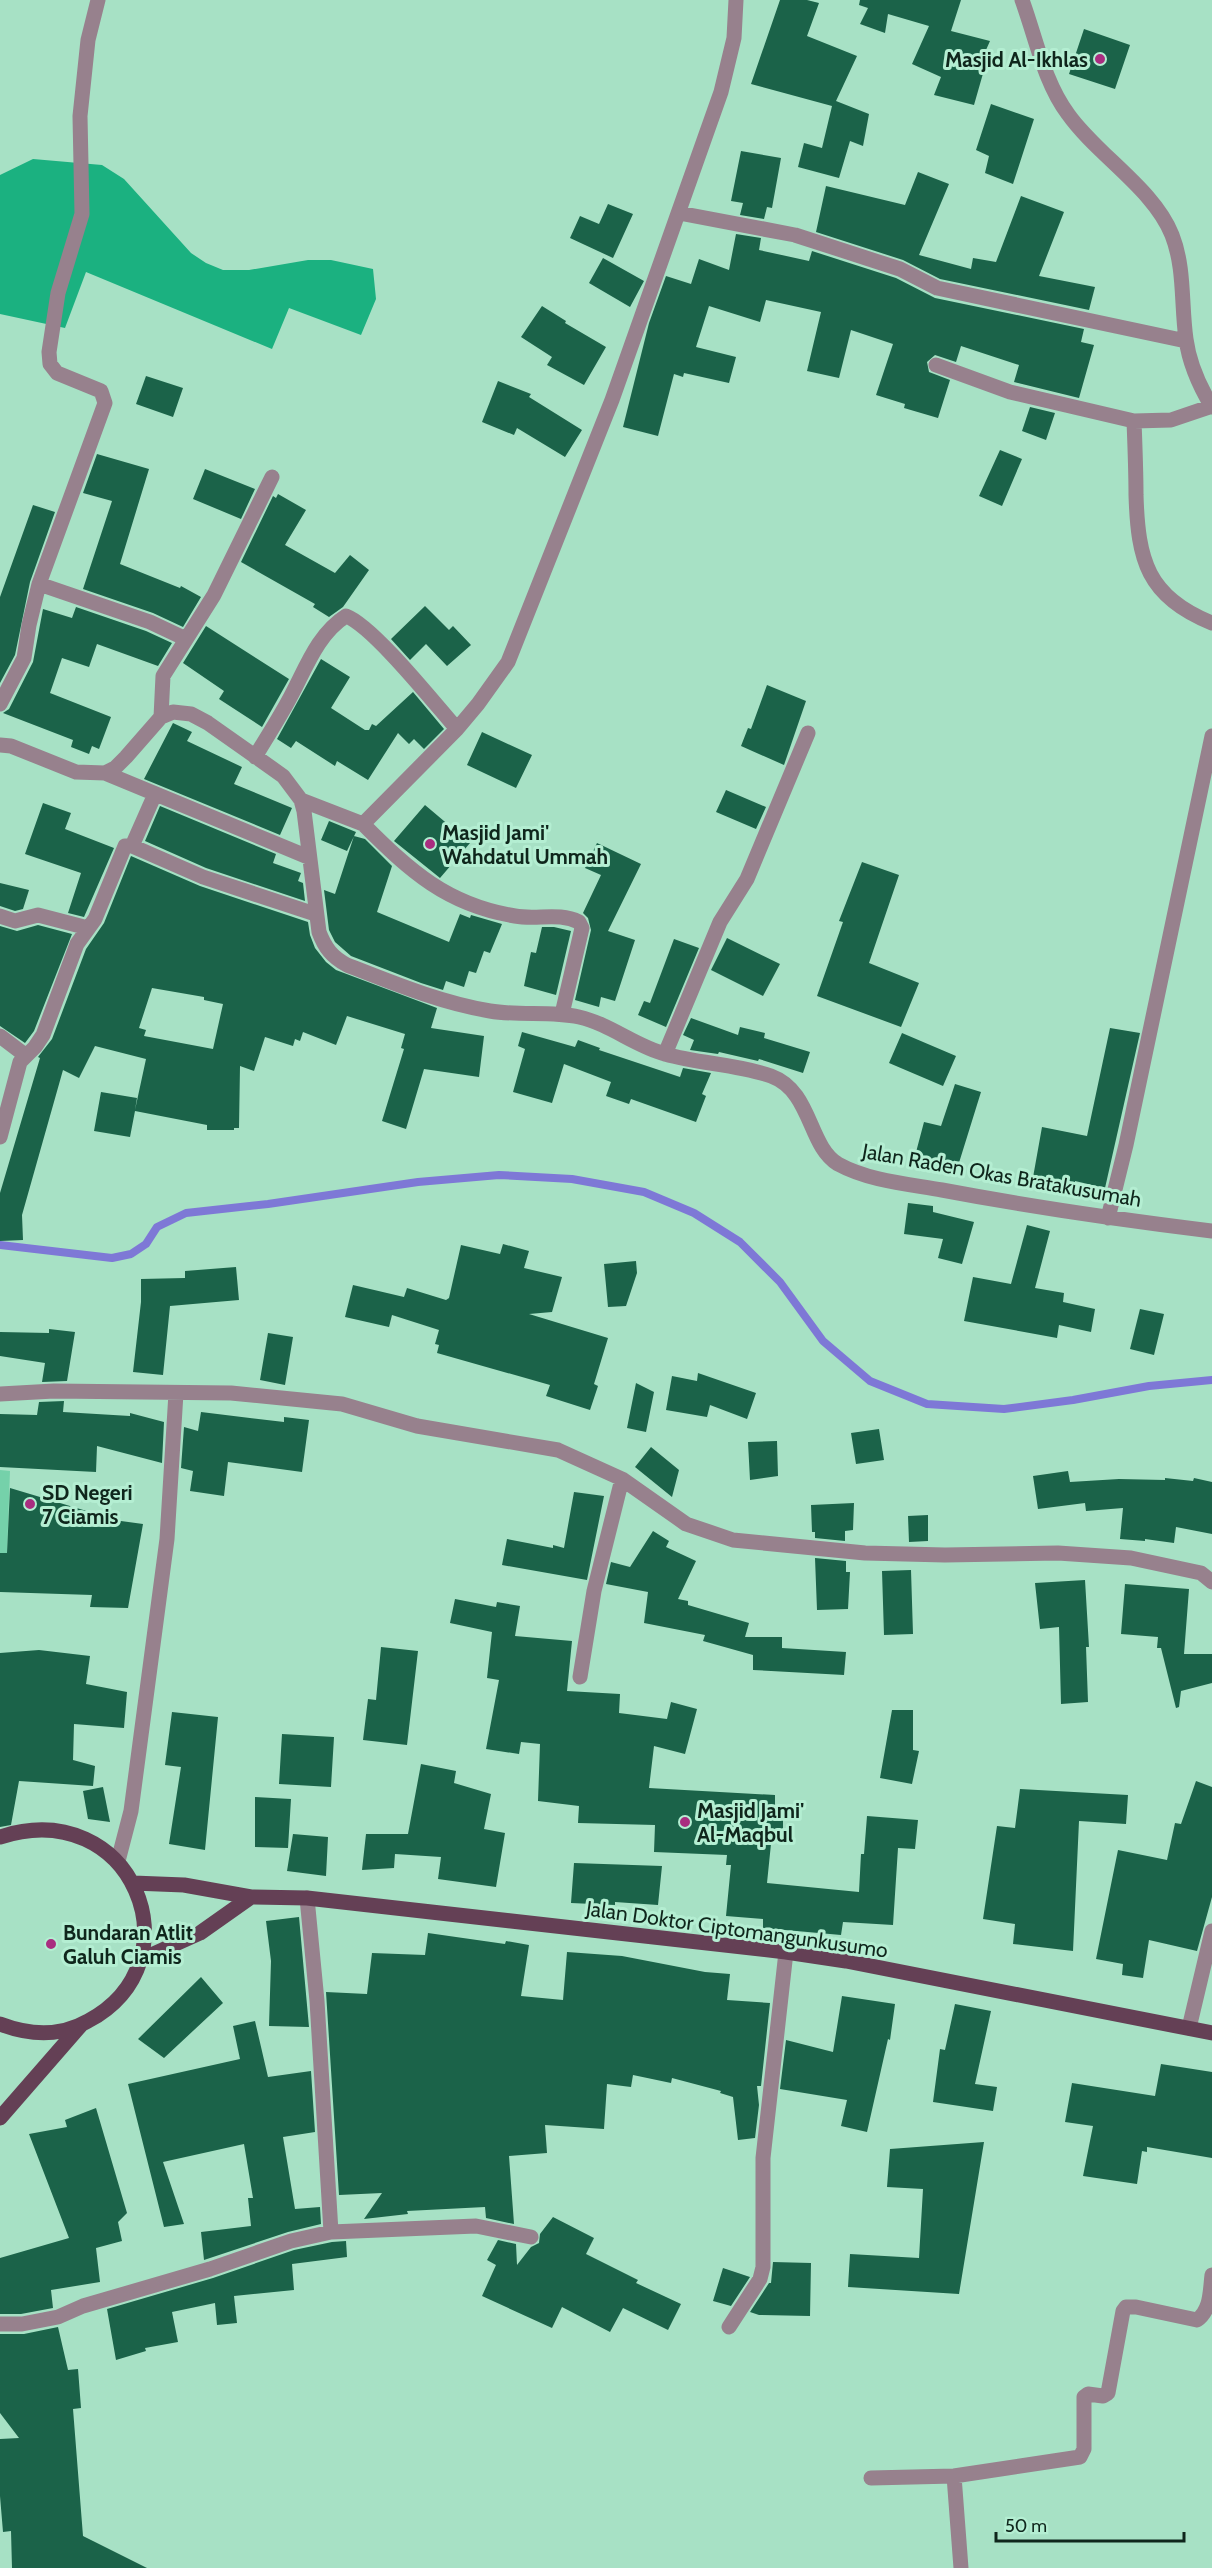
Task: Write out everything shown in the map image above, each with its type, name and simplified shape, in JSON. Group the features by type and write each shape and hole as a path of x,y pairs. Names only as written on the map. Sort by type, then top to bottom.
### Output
{"main road":[{"path":"0,1837 21,1830 47,1828 73,1833 97,1845 118,1861 133,1883 144,1921 144,1941 140,1960 123,1993 111,2006 81,2025 60,2031 38,2033 16,2030 0,2024"},
{"name":"Jalan Doktor Ciptomangunkusumo","path":"133,1883 184,1885 251,1897 307,1898 786,1952 1212,2033"},
{"path":"140,1960 200,1933 251,1897"},
{"path":"0,2118 81,2025"}],"street":[{"path":"0,704 24,658 39,584 105,403 101,391 57,373 50,364 49,352 58,293 82,214 80,116 88,40 98,0"},
{"path":"363,824 457,729 508,662 612,400 721,92 734,38 736,0"},
{"path":"936,365 1010,392 1134,421 1171,420 1212,406 1201,387 1186,341 1180,268 1173,236 1161,211 1068,114 1050,82 1022,0"},
{"path":"679,213 795,235 900,269 937,288 1186,341"},
{"path":"1134,421 1138,537 1147,570 1172,601 1196,617 1212,623"},
{"path":"105,773 126,758 161,717 163,676 214,595 272,477"},
{"path":"39,584 150,622 186,639"},
{"path":"255,757 293,692 307,660 319,642 346,616 372,635 457,729"},
{"name":"Jalan Raden Okas Bratakusumah","path":"161,717 173,712 191,714 208,723 283,776 301,800 304,811 315,914 325,948 335,959 347,965 401,987 488,1011 562,1014 597,1023 637,1044 665,1054 773,1077 790,1087 800,1100 825,1150 835,1162 872,1177 1108,1218 1212,1231"},
{"path":"665,1054 720,922 747,879 808,733"},
{"path":"1108,1218 1126,1145 1212,736"},
{"path":"0,745 11,746 76,772 105,773 308,857"},
{"path":"132,846 155,794"},
{"path":"301,800 363,824 422,880 446,893 498,913 535,918 564,917 579,922 582,928 562,1014"},
{"path":"0,1137 20,1062 43,1035 77,944 95,919 122,848 132,846 203,877 315,914"},
{"path":"0,916 15,921 38,915 88,928"},
{"path":"0,1036 25,1055"},
{"path":"0,1394 54,1391 176,1393 276,1396 342,1404 417,1426 558,1450 622,1479 686,1524 733,1540 865,1553 945,1555 1058,1553 1131,1558 1201,1573 1212,1582"},
{"path":"118,1861 131,1811 167,1539 176,1393"},
{"path":"580,1677 594,1591 622,1479"},
{"path":"307,1898 317,2001 323,2132 331,2232"},
{"path":"1189,2028 1212,1931"},
{"path":"729,2327 755,2288 763,2267 763,2158 786,1952"},
{"path":"0,2324 22,2324 58,2317 83,2306 210,2269 282,2244 331,2232 476,2226 531,2238"},
{"path":"871,2478 954,2476 1080,2457 1084,2449 1084,2397 1088,2394 1103,2396 1108,2393 1123,2311 1126,2307 1136,2307 1197,2320 1203,2315 1207,2306 1212,2275"},
{"path":"954,2476 961,2568"}],"green space":[{"path":"33,159 102,165 124,179 191,253 223,270 249,270 308,260 331,260 373,269 376,299 361,335 289,308 272,349 86,272 65,328 0,314 0,175"},
{"path":"0,1470 10,1471 7,1553 0,1553"}],"building":[{"path":"780,0 807,0 819,3 807,36 857,56 836,101 869,114 863,146 850,141 839,178 798,167 804,143 822,148 832,106 751,84"},
{"path":"860,0 961,0 951,31 990,41 978,68 984,70 974,105 934,95 941,77 912,64 929,26 888,14 885,33 860,24 868,8 859,5"},
{"name":"Masjid Al-Ikhlas","path":"1084,29 1130,45 1115,89 1069,74"},
{"path":"991,104 1034,119 1013,184 985,173 989,156 976,150"},
{"path":"741,151 781,158 772,208 767,207 764,219 740,215 743,203 731,201"},
{"path":"918,172 949,184 919,255 971,269 973,258 996,262 1021,196 1064,212 1039,276 1095,287 1089,310 940,279 903,260 816,232 826,186 905,205"},
{"path":"608,204 633,214 613,258 570,238 580,216 599,224"},
{"path":"736,234 761,238 759,250 809,261 812,251 896,278 935,298 1084,329 1081,342 1094,345 1079,398 1014,382 1019,365 961,346 956,362 935,355 927,362 929,372 950,380 938,418 904,408 905,404 876,395 893,344 851,330 839,378 807,371 821,312 766,300 760,322 709,306 696,347 736,357 729,383 684,373 683,377 674,374 658,436 623,427 649,323 666,276 691,284 699,259 729,270"},
{"path":"603,258 644,281 630,307 589,283"},
{"path":"542,306 566,321 565,323 606,347 584,385 547,365 552,357 521,337"},
{"path":"146,376 183,388 173,417 136,404"},
{"path":"498,381 531,394 529,397 582,430 565,457 517,428 514,435 482,422"},
{"path":"1030,407 1055,413 1046,440 1022,431"},
{"path":"1000,450 1022,459 1002,506 979,496"},
{"path":"97,454 149,469 120,564 180,588 181,586 201,597 183,627 153,613 83,589 112,501 83,493"},
{"path":"205,469 255,489 241,519 193,499"},
{"path":"278,494 306,510 285,545 335,573 350,555 369,570 343,607 329,617 313,607 315,604 241,562 273,496 276,498"},
{"path":"33,505 55,512 30,582 15,655 0,683 0,597"},
{"path":"425,606 449,630 453,626 471,645 447,666 426,644 410,660 391,639"},
{"path":"76,607 146,631 172,643 158,666 97,644 89,667 62,658 50,693 111,717 99,749 92,746 89,754 71,747 73,740 3,713 9,709 33,662 43,609 72,618"},
{"path":"206,626 289,679 262,727 219,699 224,691 183,663"},
{"path":"321,659 350,677 331,708 365,730 369,730 372,724 376,726 413,692 444,729 424,749 414,739 409,744 398,733 368,780 337,761 335,766 296,741 291,748 277,739"},
{"path":"767,685 806,701 784,765 741,746 748,728 751,729"},
{"path":"173,723 192,732 187,741 242,767 234,784 292,808 280,835 144,779"},
{"path":"482,732 532,755 516,788 467,765"},
{"path":"726,790 766,807 756,829 716,812"},
{"path":"43,803 71,813 65,829 114,848 84,917 68,913 81,873 25,854"},
{"name":"Masjid Jami' Wahdatul Ummah","path":"425,805 470,843 440,878 394,841"},
{"path":"160,806 276,854 273,863 301,873 298,881 303,883 305,901 206,868 145,841"},
{"path":"329,821 356,832 347,851 321,840"},
{"path":"354,836 365,839 392,866 377,912 449,942 460,914 502,924 490,953 484,951 476,973 469,971 464,987 446,981 443,990 421,983 351,956 335,942 329,930 324,890 335,894"},
{"path":"597,843 641,864 608,931 635,940 615,1001 601,997 599,1007 575,1000 591,930 588,918 583,913 601,875 585,868"},
{"path":"131,856 200,886 308,922 315,948 336,970 437,1008 431,1028 484,1036 479,1077 424,1069 406,1129 382,1121 404,1049 401,1048 405,1034 347,1016 336,1045 303,1032 300,1041 295,1039 293,1046 265,1037 254,1071 240,1066 239,1128 207,1130 207,1125 135,1111 130,1137 94,1131 101,1092 137,1098 135,1110 146,1059 95,1046 79,1078 63,1070 22,1215 23,1240 0,1241 0,1193 40,1058 38,1057 52,1039 86,949 104,923","holes":["152,988 204,997 204,1000 223,1004 213,1049 144,1036 146,1030 139,1028"]},
{"path":"862,862 899,875 869,963 919,983 901,1027 817,996 843,922 839,921"},
{"path":"0,883 29,890 23,909 15,911 0,906"},
{"path":"38,925 72,934 34,1031 25,1043 0,1026 0,926 17,931"},
{"path":"542,927 571,931 556,995 524,986 531,952 536,953"},
{"path":"727,938 780,964 763,996 711,970"},
{"path":"674,939 699,948 666,1027 638,1015 644,1001 650,1003"},
{"path":"691,1018 738,1035 740,1027 765,1033 764,1038 810,1052 803,1073 759,1059 758,1061 719,1052 718,1054 690,1050 694,1040 683,1035"},
{"path":"1110,1028 1140,1033 1105,1188 1075,1181 1073,1192 1032,1183 1042,1127 1087,1136"},
{"path":"522,1032 575,1047 578,1040 600,1048 599,1050 680,1077 683,1068 711,1073 702,1094 706,1096 696,1122 631,1099 629,1104 606,1096 611,1082 564,1064 552,1103 513,1092 525,1049 518,1046"},
{"path":"902,1033 956,1056 943,1086 889,1063"},
{"path":"955,1084 981,1092 958,1166 939,1161 937,1169 919,1164 920,1157 915,1156 924,1122 941,1126"},
{"path":"908,1203 933,1206 933,1212 974,1222 962,1264 938,1258 943,1239 904,1234"},
{"path":"1027,1225 1050,1231 1035,1288 1064,1293 1063,1302 1095,1309 1091,1332 1059,1325 1057,1338 964,1321 973,1277 1011,1284"},
{"path":"503,1244 529,1251 524,1268 562,1277 552,1312 529,1314 608,1338 594,1384 598,1386 590,1410 546,1396 550,1385 437,1353 439,1345 435,1344 439,1330 392,1315 389,1327 345,1317 353,1285 404,1297 407,1288 446,1300 449,1298 461,1245 500,1254"},
{"path":"636,1261 637,1273 626,1306 608,1307 604,1264"},
{"path":"236,1267 239,1300 170,1306 163,1375 133,1372 141,1302 141,1279 185,1278 185,1271"},
{"path":"1140,1309 1164,1314 1154,1355 1130,1349"},
{"path":"49,1329 75,1332 67,1381 42,1382 45,1363 0,1356 0,1332 49,1333"},
{"path":"268,1333 293,1337 285,1385 260,1380"},
{"path":"698,1373 756,1393 747,1419 710,1405 707,1417 666,1410 672,1376 697,1381"},
{"path":"636,1383 654,1392 646,1432 627,1428"},
{"path":"64,1401 63,1412 130,1416 130,1413 164,1422 162,1463 97,1446 96,1472 0,1467 0,1414 37,1415 39,1402"},
{"path":"201,1412 284,1422 284,1417 309,1420 302,1472 228,1462 224,1496 190,1491 193,1471 181,1468 184,1427 198,1431"},
{"path":"879,1429 884,1460 856,1464 851,1433"},
{"path":"777,1441 778,1476 750,1480 748,1442"},
{"path":"651,1447 679,1470 672,1497 635,1467"},
{"path":"1068,1471 1070,1482 1119,1479 1165,1480 1165,1478 1193,1481 1194,1478 1212,1482 1212,1534 1176,1527 1174,1543 1145,1539 1145,1541 1120,1539 1123,1508 1086,1511 1085,1503 1038,1509 1033,1476"},
{"path":"10,1488 100,1515 99,1518 143,1524 128,1608 90,1607 92,1595 0,1592 0,1553 7,1553"},
{"path":"574,1492 604,1496 587,1580 502,1565 507,1539 564,1548"},
{"path":"854,1503 853,1530 845,1531 845,1541 815,1538 815,1532 812,1532 811,1505"},
{"path":"928,1515 928,1541 909,1542 908,1516"},
{"path":"653,1531 669,1541 666,1547 696,1561 678,1599 688,1601 688,1605 749,1623 745,1637 782,1637 782,1648 846,1652 844,1675 753,1670 753,1655 703,1641 705,1635 644,1623 648,1592 606,1584 611,1562 630,1567"},
{"path":"815,1558 846,1561 846,1572 850,1572 848,1609 817,1610"},
{"path":"911,1570 913,1634 884,1635 882,1571"},
{"path":"1085,1580 1089,1647 1086,1647 1088,1702 1061,1704 1059,1627 1040,1629 1035,1583"},
{"path":"1125,1584 1189,1589 1184,1654 1212,1654 1212,1683 1181,1691 1179,1707 1176,1708 1161,1648 1157,1648 1158,1637 1121,1634"},
{"path":"455,1599 496,1607 497,1602 520,1606 515,1636 572,1641 567,1691 620,1694 619,1713 667,1719 671,1702 697,1709 685,1754 654,1746 649,1788 775,1795 775,1806 783,1806 783,1834 772,1834 767,1883 859,1892 861,1854 864,1854 867,1816 918,1820 915,1849 898,1848 893,1925 843,1922 841,1935 763,1928 763,1919 726,1916 731,1865 726,1865 727,1855 654,1852 655,1825 578,1823 579,1806 538,1801 540,1744 521,1742 519,1754 486,1749 499,1680 487,1678 492,1632 450,1623"},
{"path":"381,1647 418,1651 407,1745 363,1740 368,1699 376,1700"},
{"path":"39,1650 90,1656 86,1684 127,1692 124,1728 74,1724 73,1760 95,1766 93,1786 19,1781 11,1825 0,1827 0,1653"},
{"path":"892,1710 913,1710 913,1750 919,1751 912,1784 880,1778"},
{"path":"172,1712 218,1717 205,1850 169,1844 181,1767 165,1765"},
{"path":"282,1734 334,1737 331,1787 279,1784"},
{"path":"421,1764 456,1771 454,1783 491,1794 484,1829 505,1833 496,1887 438,1879 441,1857 395,1854 394,1868 362,1870 366,1834 408,1834"},
{"path":"1196,1781 1212,1787 1212,1897 1197,1951 1149,1940 1143,1978 1122,1975 1123,1964 1096,1959 1118,1850 1167,1860 1175,1823 1181,1824"},
{"path":"103,1787 110,1822 88,1819 83,1791"},
{"path":"1020,1789 1128,1795 1126,1824 1079,1821 1073,1951 1013,1944 1015,1924 983,1919 997,1826 1015,1828"},
{"path":"255,1797 291,1799 288,1848 255,1847"},
{"path":"293,1834 328,1837 326,1876 287,1871"},
{"path":"574,1863 662,1866 658,1905 615,1902 615,1905 571,1903"},
{"path":"299,1917 309,2027 269,2026 271,1961 266,1921"},
{"path":"428,1933 505,1944 506,1941 529,1945 521,1996 563,2000 567,1952 622,1956 705,1972 730,1974 727,2000 770,2003 761,2086 757,2086 759,2105 755,2138 738,2140 733,2097 720,2093 721,2091 672,2078 671,2083 633,2075 631,2087 607,2084 604,2129 545,2125 547,2153 509,2156 514,2224 486,2218 485,2207 407,2211 408,2214 364,2219 382,2193 339,2195 326,1992 367,1994 372,1953 425,1955"},
{"path":"201,1977 223,2003 164,2058 138,2039"},
{"path":"842,1996 895,2004 890,2040 888,2039 867,2132 841,2126 847,2100 780,2089 786,2040 833,2052"},
{"path":"955,2004 991,2011 975,2084 997,2087 993,2111 933,2102 940,2049 945,2050"},
{"path":"255,2021 268,2077 311,2071 315,2132 283,2137 295,2209 320,2207 321,2224 288,2232 204,2260 201,2232 251,2226 248,2198 253,2198 244,2144 163,2162 184,2224 164,2227 128,2084 240,2059 233,2026"},
{"path":"1161,2064 1212,2072 1212,2158 1147,2147 1147,2152 1142,2151 1137,2184 1083,2176 1093,2126 1065,2122 1072,2083 1155,2096"},
{"path":"96,2108 127,2213 118,2222 122,2241 96,2248 100,2282 51,2290 53,2308 21,2314 0,2314 0,2258 69,2238 29,2134 67,2127 65,2120"},
{"path":"984,2142 959,2294 848,2287 850,2254 919,2258 923,2189 887,2187 890,2149"},
{"path":"553,2217 594,2238 586,2254 638,2280 636,2283 681,2304 668,2330 623,2308 610,2332 562,2307 552,2328 482,2296 496,2265 487,2260 498,2240 516,2244 517,2265 531,2247 539,2243 540,2234"},
{"path":"346,2241 347,2257 292,2264 294,2290 234,2296 237,2323 217,2325 215,2303 172,2312 178,2342 145,2348 146,2351 116,2360 107,2309 213,2278 294,2250"},
{"path":"773,2262 811,2263 810,2316 759,2315 750,2312 771,2283"},
{"path":"723,2268 750,2277 731,2306 713,2301"},
{"path":"58,2327 68,2370 78,2369 81,2408 73,2409 83,2536 147,2568 12,2568 11,2531 3,2532 0,2496 0,2439 19,2438 0,2413 0,2334 24,2334"}],"waterway":[{"path":"0,1245 112,1258 131,1254 146,1244 157,1227 186,1213 268,1204 418,1182 499,1175 572,1179 644,1192 694,1213 740,1242 780,1282 823,1341 870,1381 927,1404 1004,1409 1073,1400 1149,1386 1212,1380"}],"place":[{"name":"Masjid Al-Ikhlas","path":"1100,59"},
{"name":"Masjid Jami' Wahdatul Ummah","path":"430,844"},
{"name":"SD Negeri 7 Ciamis","path":"30,1504"},
{"name":"Masjid Jami' Al-Maqbul","path":"685,1822"},
{"name":"Bundaran Atlit Galuh Ciamis","path":"51,1944"}]}
